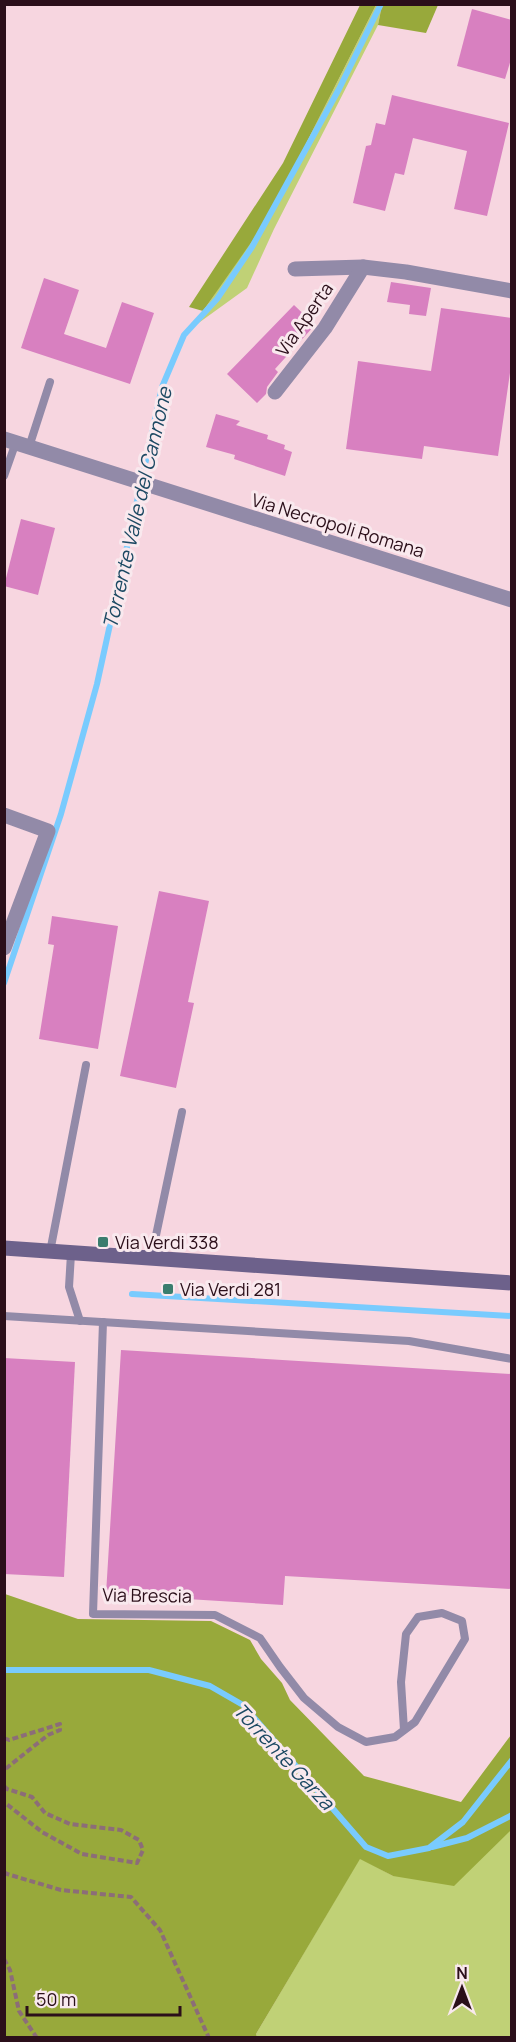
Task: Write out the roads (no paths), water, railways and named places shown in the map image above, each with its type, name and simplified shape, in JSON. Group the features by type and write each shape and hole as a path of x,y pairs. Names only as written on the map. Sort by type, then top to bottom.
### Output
{"main road":[{"path":"4,1248 512,1282"}],"street":[{"name":"Via Aperta","path":"295,269 363,267 406,272 512,291"},
{"name":"Via Aperta","path":"275,392 325,328 363,267"},
{"name":"Via Necropoli Romana","path":"16,443 511,599"},
{"path":"4,815 48,831 4,948"}],"lane":[{"path":"4,476 16,443 50,382"},
{"path":"43,1252 86,1065"},
{"path":"151,1259 182,1112"},
{"path":"71,1254 69,1287 80,1321"},
{"path":"4,1316 409,1341 512,1359"},
{"name":"Via Brescia","path":"103,1322 93,1614 215,1615 260,1638 304,1698 339,1727 366,1742 395,1737 415,1722 465,1638 462,1621 442,1613 418,1617 406,1634 401,1682 404,1730"}],"waterway":[{"name":"Torrente Valle del Cannone","path":"4,983 61,814 97,684 162,387 184,335 217,299 252,247 339,89 381,4"},
{"path":"132,1294 512,1316"},
{"name":"Torrente Garza","path":"4,1670 149,1670 210,1686 243,1705 366,1847 388,1856 429,1848 463,1822 512,1760"},
{"path":"432,1847 467,1838 512,1815"}],"place":[{"name":"Via Verdi 338","path":"103,1242"},
{"name":"Via Verdi 281","path":"168,1289"}]}
